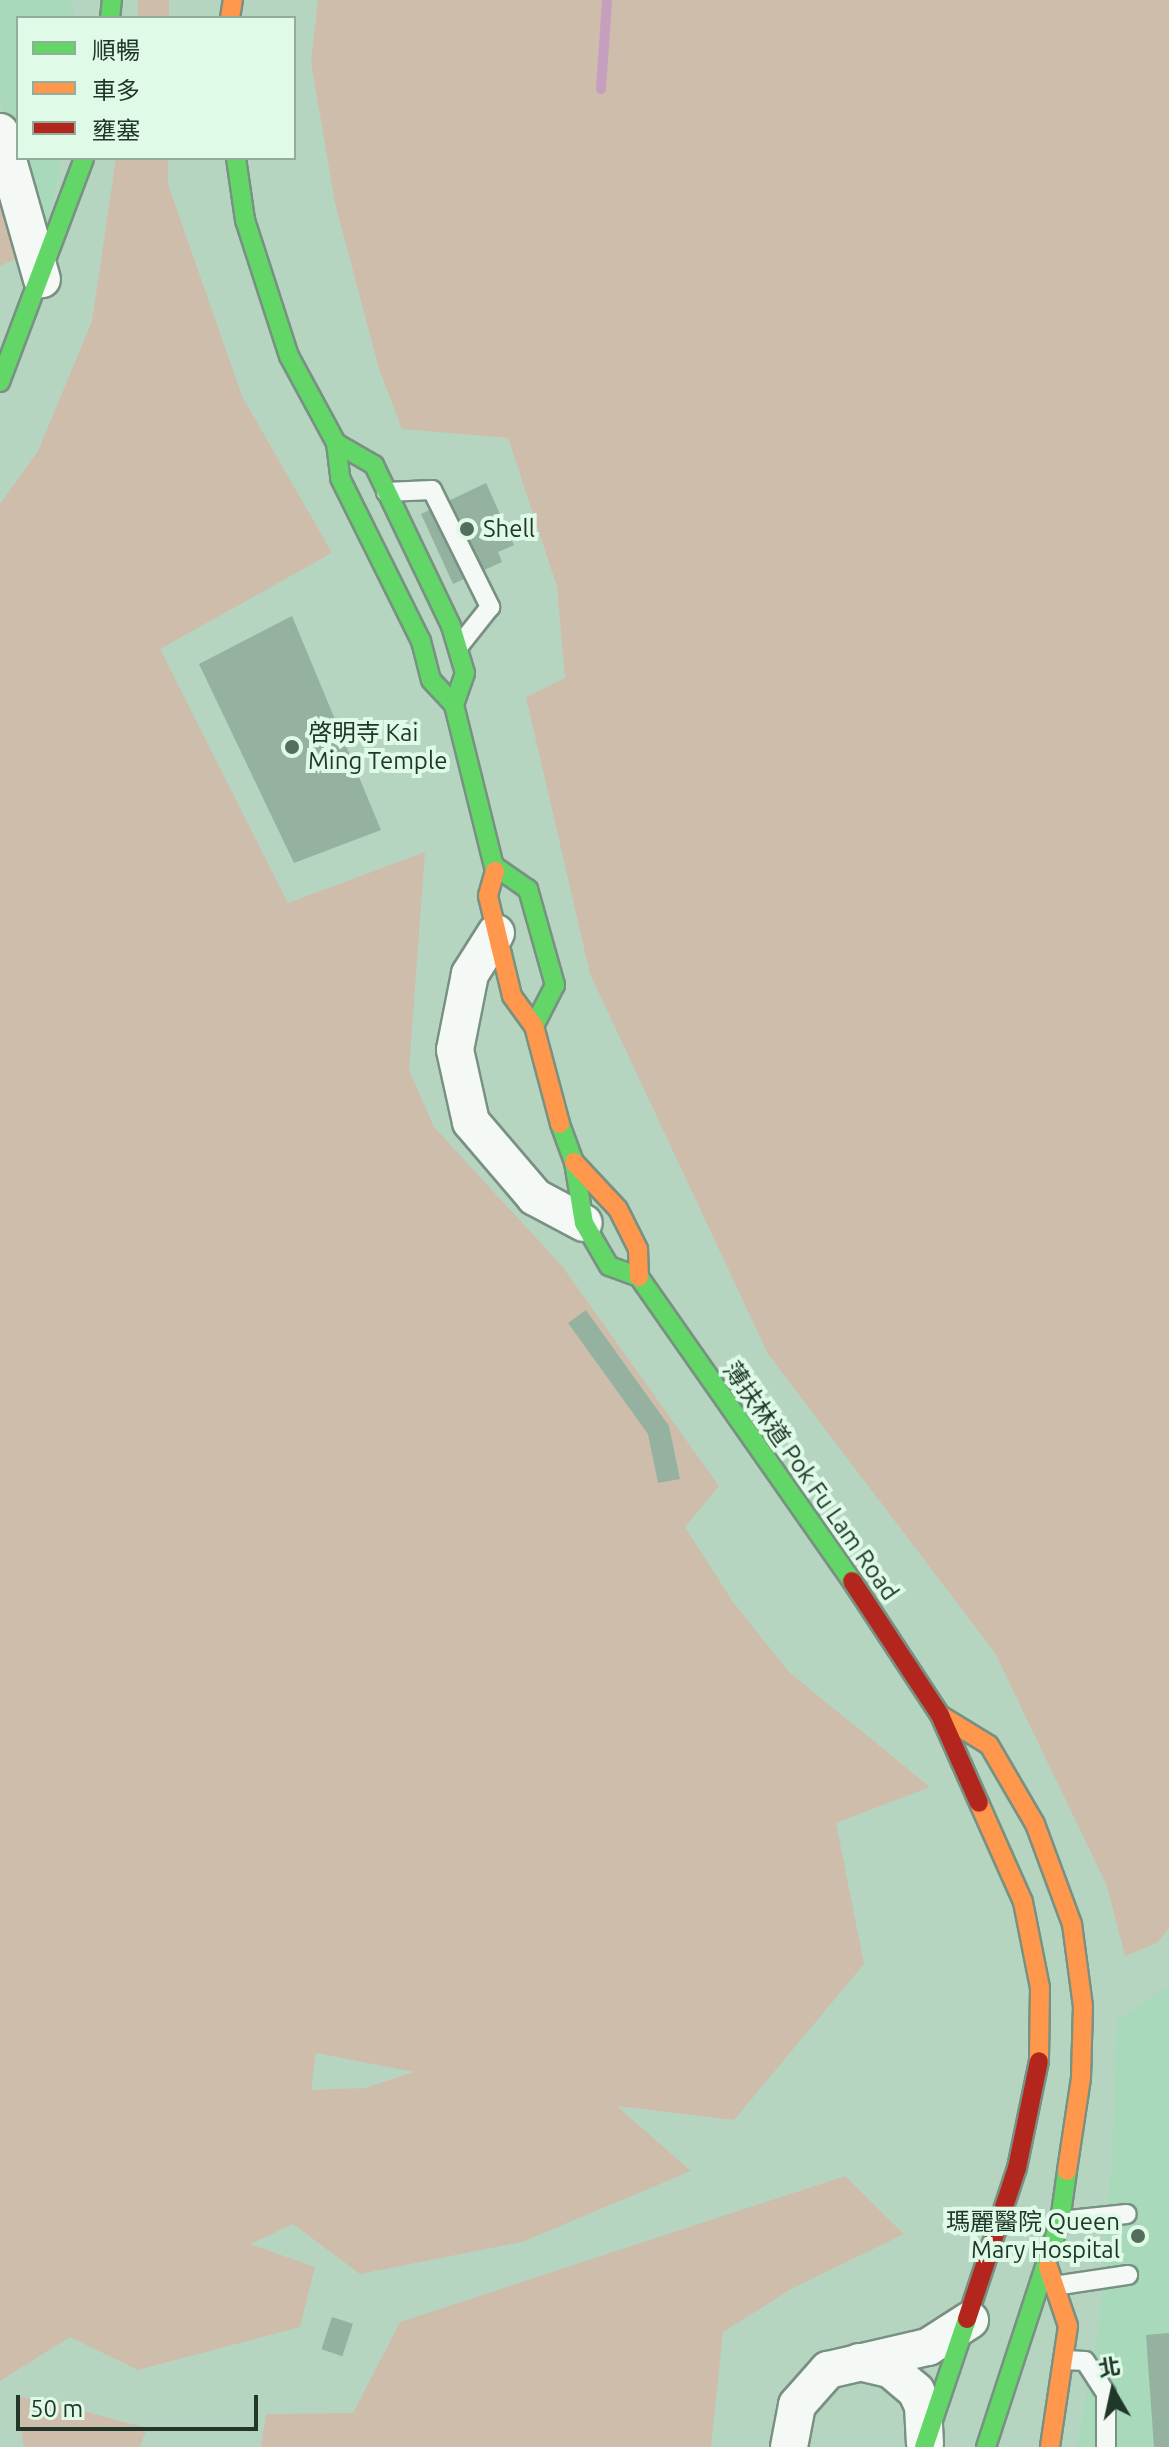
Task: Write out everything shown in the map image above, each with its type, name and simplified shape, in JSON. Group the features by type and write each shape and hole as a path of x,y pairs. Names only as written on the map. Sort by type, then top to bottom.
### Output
{"main road":[{"path":"0,382 42,279 83,160"},
{"name":"薄扶林道 Pok Fu Lam Road","path":"236,160 245,220 289,356 336,443 340,478 421,641 431,680 454,705 496,867 488,896 496,933 512,996 534,1026 551,1099 574,1162 584,1223 609,1266 639,1277"},
{"name":"薄扶林道 Pok Fu Lam Road","path":"336,443 374,465 384,493 451,626 465,673 454,705"},
{"path":"496,867 528,889 555,985 534,1026"},
{"name":"薄扶林道 Pok Fu Lam Road","path":"574,1162 618,1209 638,1249 639,1277 819,1530 940,1715 1023,1902 1040,1988 1043,2035 1030,2121 970,2320 924,2445"},
{"name":"薄扶林道 Pok Fu Lam Road","path":"940,1715 989,1745 1035,1824 1072,1924 1083,2038 1060,2221 1048,2267 1022,2330 986,2447"},
{"path":"1048,2267 1068,2326 1050,2447"}],"street":[{"path":"0,132 42,279"},
{"path":"496,933 470,974 455,1050 471,1122 535,1197 584,1223"},
{"path":"789,2447 804,2391 828,2370 928,2347 970,2320"},
{"path":"857,2361 890,2369 916,2391 923,2406 924,2445"}],"lane":[{"path":"384,493 432,490 490,607 457,649"},
{"path":"1060,2221 1127,2214"},
{"path":"1054,2286 1128,2275"},
{"path":"1065,2360 1085,2361 1106,2393 1106,2447"}],"shaded area":[{"path":"0,0 71,0 75,16 16,16 16,156 0,99"},
{"path":"138,0 169,0 169,16 138,16"},
{"path":"318,0 1169,0 1169,1928 1157,1943 1125,1956 1107,1886 995,1653 768,1354 590,974 526,697 565,678 557,587 508,438 402,429 379,369 335,203 311,62"},
{"path":"17,160 62,160 42,248"},
{"path":"116,160 168,160 168,184 242,396 332,553 160,649 288,903 425,852 409,1070 434,1127 562,1266 719,1486 685,1527 733,1602 789,1672 930,1787 836,1823 864,1964 734,2120 617,2106 691,2171 522,2242 360,2274 293,2224 250,2244 315,2267 300,2327 138,2370 70,2337 0,2381 0,504 38,451 92,321","holes":["316,2053 414,2072 365,2088 311,2090"]},
{"path":"0,167 26,254 0,266"},
{"name":"瑪麗醫院 Queen Mary Hospital","path":"1169,1985 1169,2447 1077,2447 1099,2326 1113,2147 1116,2021"},
{"path":"845,2176 904,2234 793,2288 723,2332 711,2447 261,2447 266,2414 353,2413 400,2322"},
{"path":"16,2396 147,2428 140,2447 24,2447"}],"building":[{"name":"Shell","path":"486,483 514,545 498,552 502,562 453,584 421,514"},
{"name":"啓明寺 Kai Ming Temple","path":"292,616 381,830 294,863 199,664"},
{"path":"586,1310 669,1426 680,1479 658,1483 648,1434 568,1323"},
{"path":"332,2317 353,2324 342,2356 321,2349"},
{"path":"1169,2333 1169,2447 1154,2447 1146,2335"}],"waterway":[{"path":"601,89 607,0"}],"traffic: fast":[{"path":"110,16 112,0"},
{"path":"0,382 83,160"},
{"path":"236,160 245,220 289,356 336,443 340,478 421,641 431,680 454,705 495,871"},
{"path":"336,443 374,465 451,626 465,673 454,705"},
{"path":"496,867 528,889 555,985 534,1026"},
{"path":"560,1124 574,1162 584,1223 609,1266 639,1277 852,1581"},
{"path":"986,2447 1060,2221 1067,2171"},
{"path":"924,2447 967,2319"}],"traffic: slow":[{"path":"230,16 233,0"},
{"path":"495,871 488,896 512,996 534,1026 560,1124"},
{"path":"574,1162 618,1209 638,1249 639,1277"},
{"path":"940,1715 989,1745 1035,1824 1072,1924 1083,2006 1081,2078 1067,2171"},
{"path":"979,1803 1023,1902 1040,1988 1039,2061"},
{"path":"1048,2267 1068,2326 1050,2447"}],"traffic: jam":[{"path":"852,1581 940,1715 979,1803"},
{"path":"967,2319 1017,2168 1039,2061"}],"place":[{"name":"Shell","path":"467,529"},
{"name":"啓明寺 Kai Ming Temple","path":"292,747"},
{"name":"瑪麗醫院 Queen Mary Hospital","path":"1138,2236"}]}
